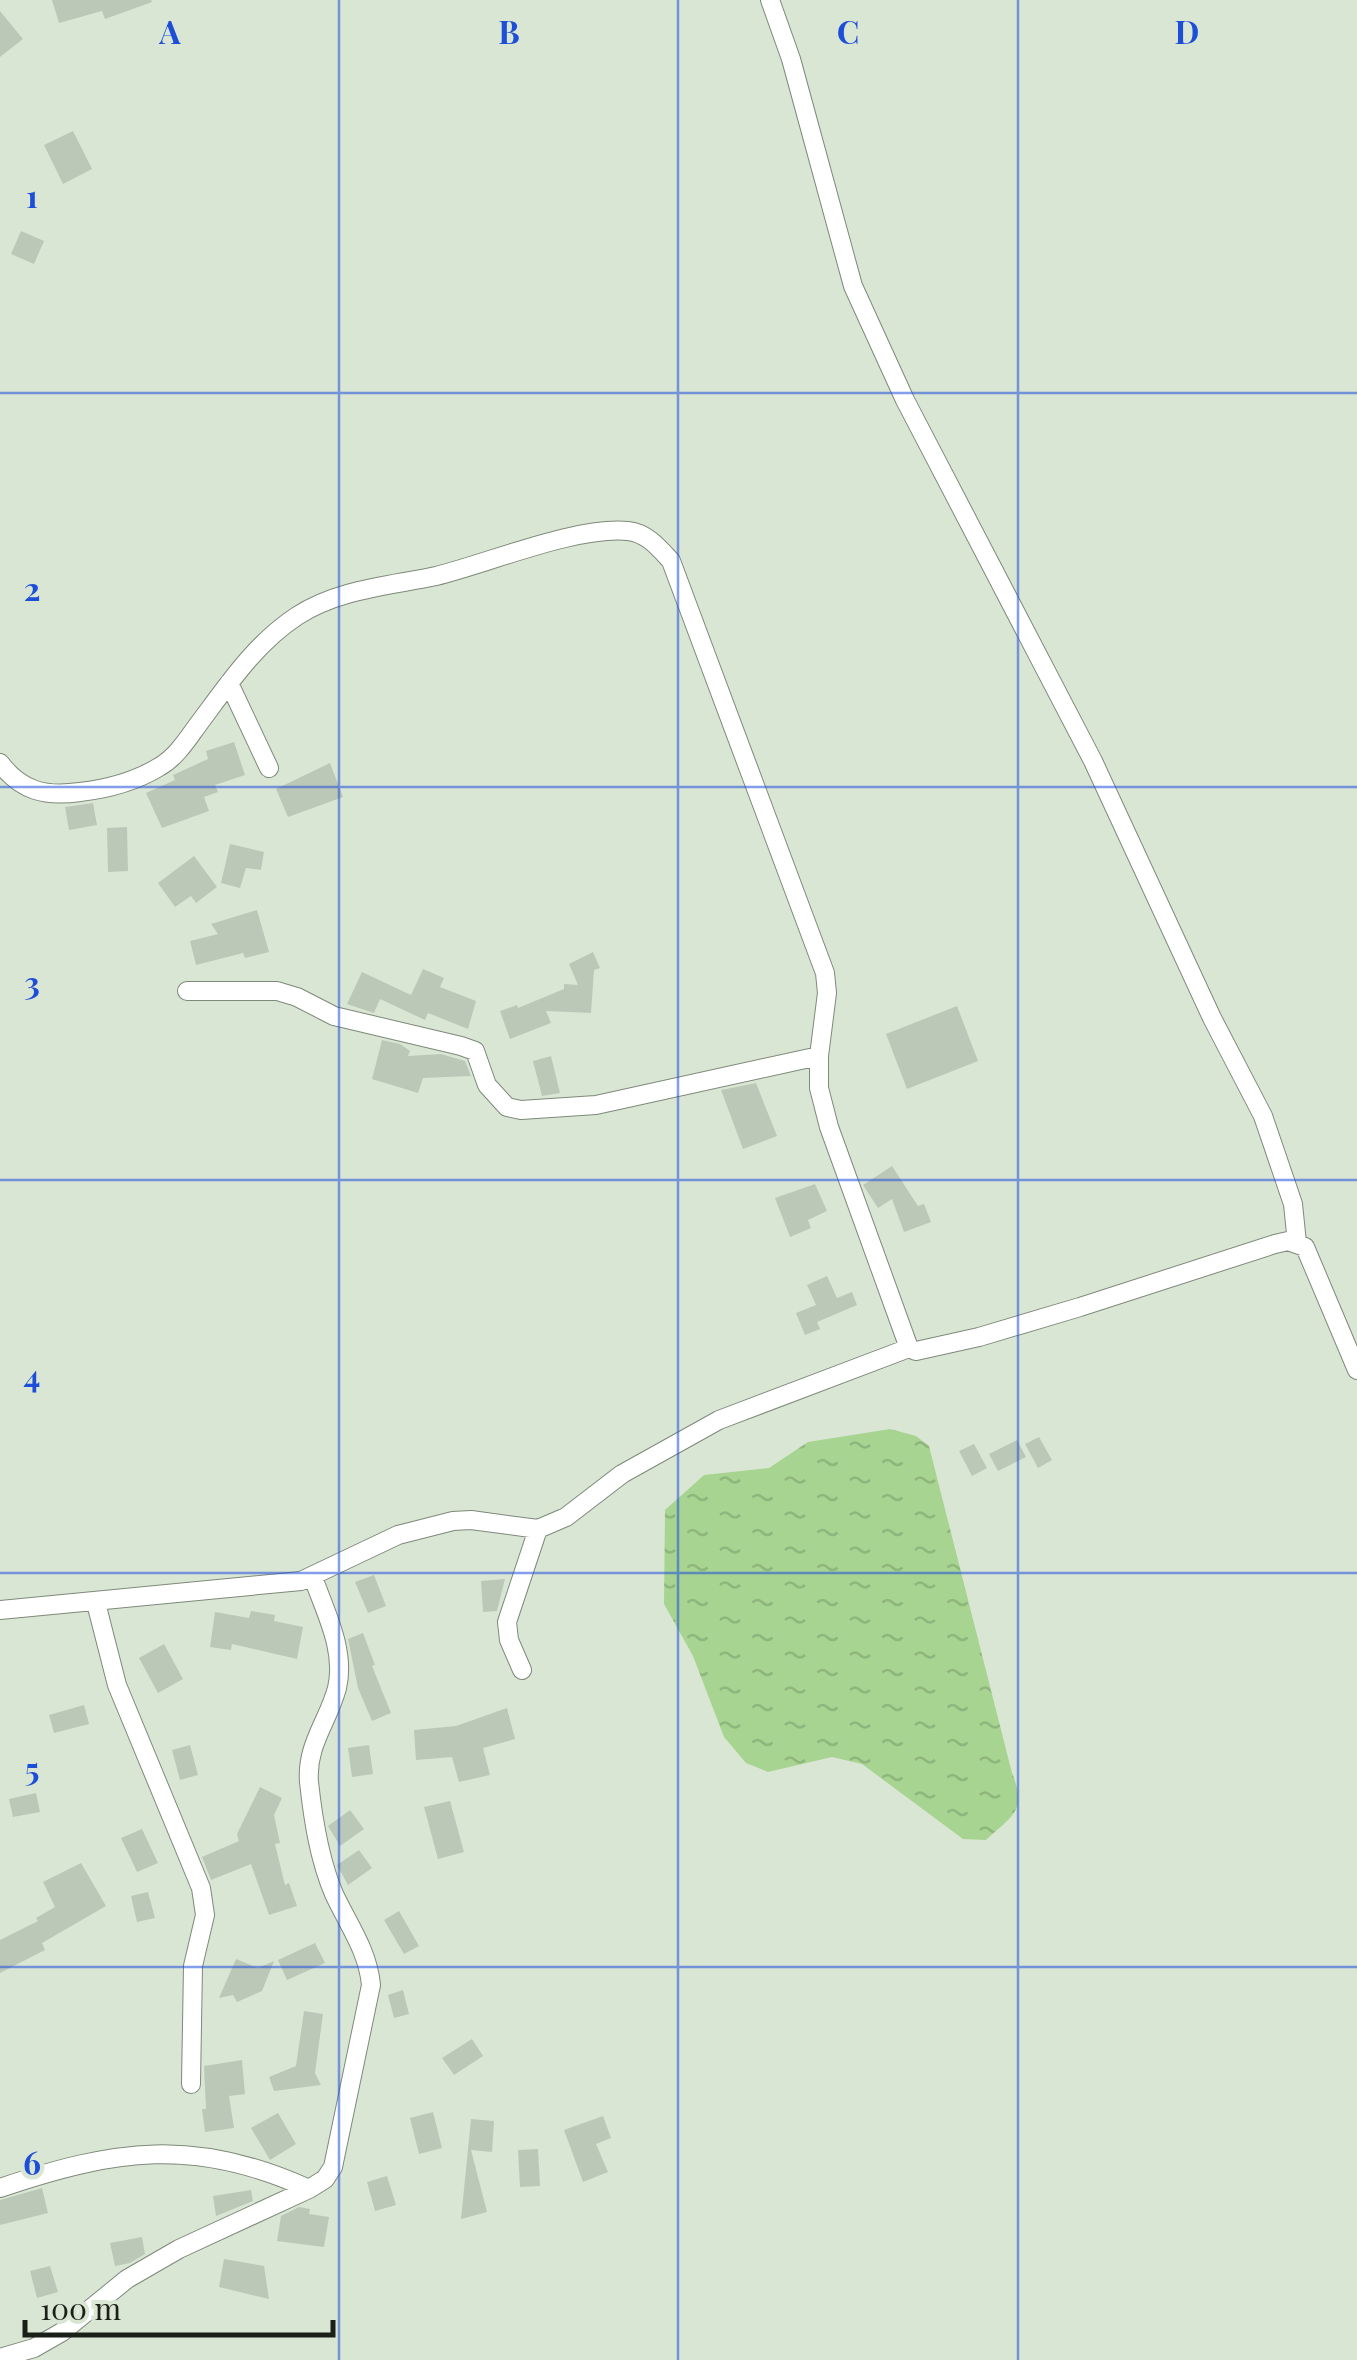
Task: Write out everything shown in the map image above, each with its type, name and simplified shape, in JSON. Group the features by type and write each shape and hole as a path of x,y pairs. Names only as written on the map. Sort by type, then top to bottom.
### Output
{"street":[{"path":"770,0 791,59 854,286 905,400 1094,761 1212,1018 1264,1116 1293,1204 1297,1243 1311,1258 1357,1370"},
{"path":"0,762 20,784 36,793 76,793 130,780 161,766 179,750 273,633 323,602 437,576 588,534 635,532 656,544 670,562 824,973 827,993 818,1056 819,1088 909,1348"},
{"path":"229,683 268,768"},
{"path":"187,991 276,991 334,1016 461,1046 474,1051 487,1085 507,1106 521,1110 596,1106 818,1056"},
{"path":"0,1610 313,1577 398,1534 430,1525 471,1520 538,1529 566,1517 622,1474 719,1420 909,1348 916,1351 979,1337 1222,1258 1276,1244 1297,1243"},
{"path":"522,1670 509,1640 507,1622 538,1529"},
{"path":"0,2358 34,2348 62,2332 127,2280 180,2249 309,2189 325,2179 333,2168 372,1985 370,1965 333,1892 315,1823 309,1758 314,1737 328,1714 338,1685 340,1662 313,1577"},
{"path":"96,1602 118,1685 201,1888 205,1915 193,1966 192,2084"},
{"path":"0,2188 51,2170 123,2154 152,2154 229,2160 267,2170 309,2189"}],"water":[{"path":"890,1429 916,1436 929,1446 1016,1786 1015,1811 986,1840 963,1839 862,1764 832,1757 768,1772 746,1763 724,1737 693,1656 664,1604 665,1510 704,1475 769,1468 808,1442"}],"building":[{"path":"52,0 152,2 105,19 102,11 59,23"},
{"path":"0,11 23,39 0,57"},
{"path":"73,131 92,169 63,184 44,145"},
{"path":"21,231 44,241 34,264 11,254"},
{"path":"234,742 245,775 215,785 218,792 204,797 209,811 162,828 146,793 208,759 206,751"},
{"path":"330,763 343,797 288,817 276,789"},
{"path":"93,803 97,825 69,830 65,807"},
{"path":"127,827 128,871 108,872 107,828"},
{"path":"230,844 264,852 261,870 246,868 240,888 221,883"},
{"path":"194,856 217,887 196,903 191,896 175,907 158,883"},
{"path":"257,910 269,952 245,958 243,953 196,965 190,941 218,934 211,924"},
{"path":"593,952 600,968 594,970 591,1013 546,1011 551,1023 510,1039 500,1011 517,1005 518,1008 564,989 564,984 578,985 569,964"},
{"path":"423,969 444,978 440,987 476,1001 468,1029 428,1013 425,1020 380,999 374,1013 347,1004 362,972 411,995"},
{"path":"957,1006 978,1061 907,1089 886,1034"},
{"path":"382,1040 400,1044 410,1051 408,1056 441,1054 465,1061 471,1076 423,1078 418,1093 372,1079"},
{"path":"551,1056 560,1093 542,1096 533,1061"},
{"path":"756,1083 777,1136 743,1149 721,1090"},
{"path":"892,1166 918,1206 924,1204 931,1222 904,1232 892,1199 878,1208 863,1185"},
{"path":"815,1184 827,1211 808,1220 811,1228 790,1237 775,1198"},
{"path":"827,1276 837,1298 852,1292 857,1305 817,1322 820,1329 805,1335 796,1313 816,1305 807,1285"},
{"path":"1039,1437 1052,1460 1038,1468 1025,1444"},
{"path":"1017,1440 1026,1457 998,1471 989,1454"},
{"path":"974,1444 987,1468 972,1476 959,1451"},
{"path":"374,1575 386,1606 368,1613 355,1582"},
{"path":"505,1579 497,1611 483,1612 481,1581"},
{"path":"251,1611 275,1615 274,1621 303,1627 297,1659 232,1644 231,1650 210,1647 215,1612 249,1618"},
{"path":"363,1633 391,1713 372,1721 358,1688 348,1639"},
{"path":"164,1644 183,1679 158,1693 139,1658"},
{"path":"84,1705 89,1724 54,1733 49,1715"},
{"path":"507,1708 515,1739 483,1748 490,1775 459,1782 452,1757 416,1760 414,1730 456,1726"},
{"path":"190,1745 198,1775 180,1780 172,1750"},
{"path":"369,1745 373,1774 352,1777 348,1748"},
{"path":"260,1787 282,1798 274,1815 280,1843 275,1844 285,1885 289,1883 297,1906 269,1915 251,1864 211,1880 202,1857 239,1841 237,1834"},
{"path":"36,1793 40,1812 13,1817 9,1799"},
{"path":"450,1801 464,1852 438,1859 424,1807"},
{"path":"350,1810 364,1829 340,1846 328,1826"},
{"path":"142,1829 158,1863 137,1872 121,1838"},
{"path":"359,1850 372,1868 348,1885 337,1865"},
{"path":"81,1863 106,1906 42,1943 45,1950 0,1973 0,1940 38,1921 36,1918 55,1907 43,1882"},
{"path":"148,1892 155,1918 137,1922 131,1896"},
{"path":"399,1911 419,1946 404,1954 384,1920"},
{"path":"315,1943 325,1963 287,1980 278,1960"},
{"path":"236,1959 258,1968 274,1961 262,1991 237,2002 233,1995 219,1998"},
{"path":"403,1990 409,2014 394,2018 388,1995"},
{"path":"304,2011 323,2014 315,2073 321,2085 274,2091 269,2077 296,2066"},
{"path":"472,2039 483,2056 454,2075 442,2058"},
{"path":"242,2060 245,2094 229,2096 234,2128 205,2132 204,2066"},
{"path":"433,2112 442,2148 419,2154 410,2118"},
{"path":"278,2113 296,2144 270,2160 251,2128"},
{"path":"603,2116 611,2138 596,2144 608,2172 583,2182 564,2130"},
{"path":"471,2119 494,2121 492,2152 471,2150 487,2212 461,2219"},
{"path":"538,2149 540,2186 520,2187 518,2150"},
{"path":"387,2176 396,2205 375,2211 367,2182"},
{"path":"42,2188 48,2213 0,2225 0,2200"},
{"path":"251,2190 253,2201 216,2216 213,2196"},
{"path":"299,2207 310,2209 309,2214 329,2217 324,2247 277,2241 281,2216"},
{"path":"142,2237 145,2254 115,2266 110,2243"},
{"path":"224,2259 264,2266 269,2299 219,2287"},
{"path":"50,2266 58,2292 37,2298 30,2271"}]}
